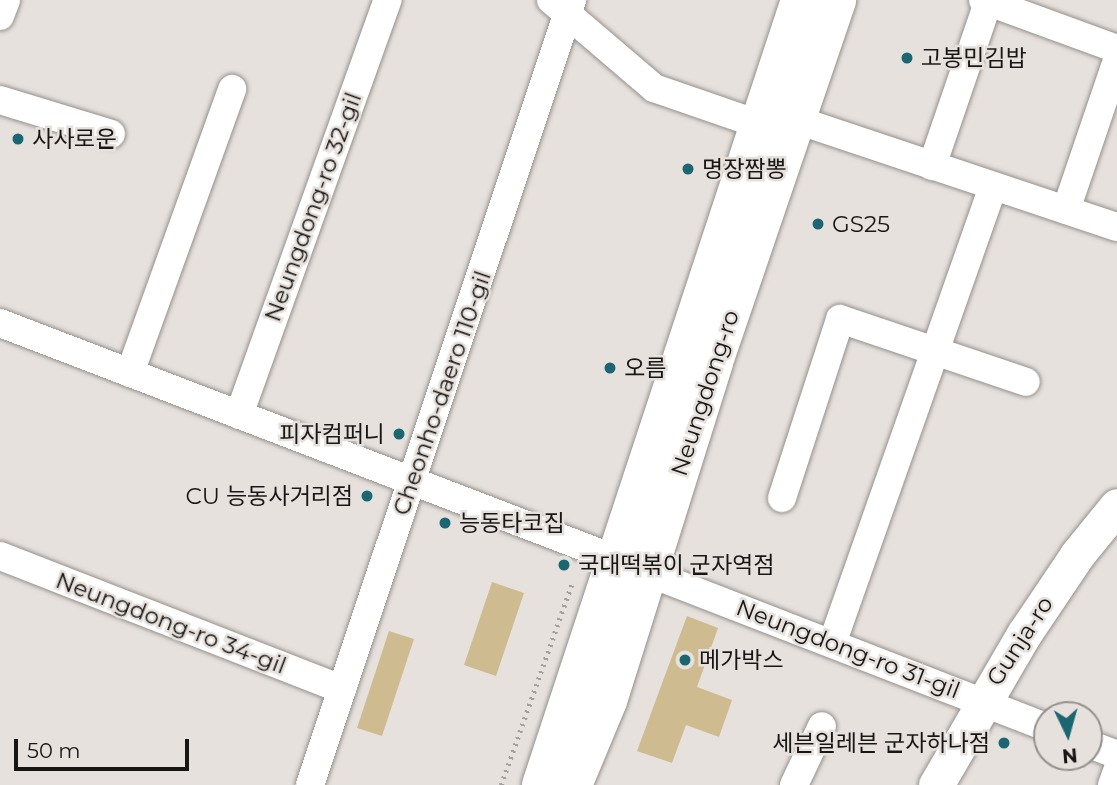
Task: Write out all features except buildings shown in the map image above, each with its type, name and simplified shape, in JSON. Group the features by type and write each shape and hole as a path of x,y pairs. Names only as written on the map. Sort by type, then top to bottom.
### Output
{"main road":[{"name":"Neungdong-ro","path":"541,785 634,566 714,362 779,123 800,0"},
{"name":"Neungdong-ro","path":"779,123 837,0"},
{"name":"Neungdong-ro","path":"573,785 608,701 634,566"}],"street":[{"path":"0,16 6,0"},
{"name":"Neungdong-ro 32-gil","path":"239,415 388,0"},
{"path":"932,166 985,1 1117,49"},
{"path":"564,6 654,88 932,166 1117,227"},
{"name":"Cheonho-daero 110-gil","path":"310,785 412,482 564,6"},
{"path":"1066,210 1117,60"},
{"path":"130,373 232,89"},
{"path":"0,100 111,134"},
{"path":"833,641 993,186"},
{"path":"782,498 840,319 1026,382"},
{"path":"0,323 634,566"},
{"name":"Gunja-ro","path":"936,785 981,701 1077,555 1117,506"},
{"name":"Neungdong-ro 34-gil","path":"0,556 342,689"},
{"name":"Neungdong-ro 31-gil","path":"634,566 833,641 1033,721"},
{"path":"794,785 821,726"},
{"path":"1112,785 1117,771"}],"place":[{"name":"고봉민김밥","path":"907,58"},
{"name":"사사로운","path":"18,139"},
{"name":"명장짬뽕","path":"688,169"},
{"name":"GS25","path":"818,224"},
{"name":"오름","path":"610,368"},
{"name":"피자컴퍼니","path":"399,434"},
{"name":"CU 능동사거리점","path":"367,496"},
{"name":"능동타코집","path":"445,523"},
{"name":"국대떡볶이 군자역점","path":"564,565"},
{"name":"메가박스","path":"685,660"},
{"name":"세븐일레븐 군자하나점","path":"1004,743"}]}
